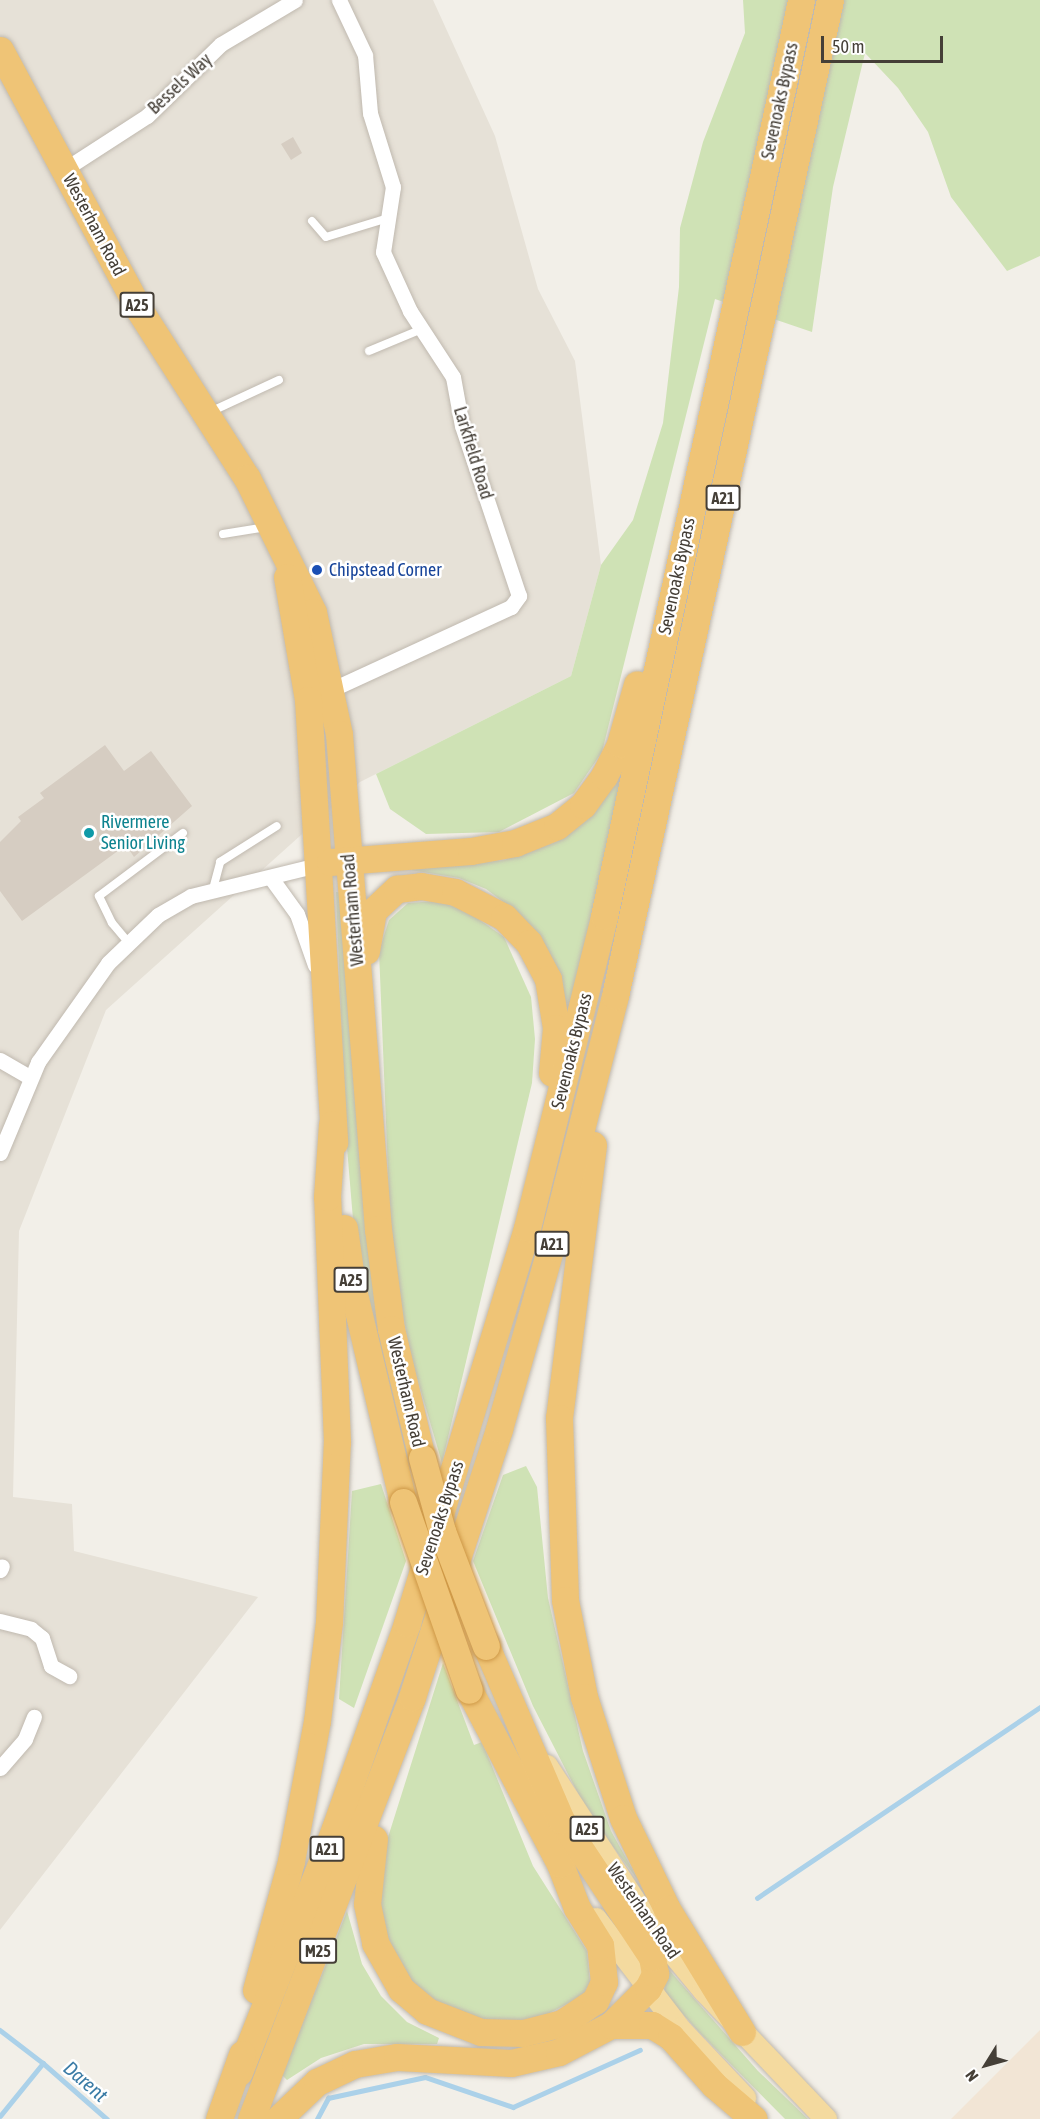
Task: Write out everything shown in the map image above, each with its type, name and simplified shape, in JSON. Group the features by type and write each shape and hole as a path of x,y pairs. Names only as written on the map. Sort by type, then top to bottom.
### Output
{"highway":[{"name":"Sevenoaks Bypass","path":"239,2072 364,1747 509,1292 590,978 801,0"},
{"name":"Sevenoaks Bypass","path":"382,1781 499,1429 615,996 830,0"},
{"name":"Westerham Road","path":"0,50 140,311 208,413 271,526 313,612 333,689 347,858 362,996 378,1229 391,1329 422,1458 456,1569 518,1725"},
{"path":"317,865 347,858 449,853 515,843 544,833 583,805 620,744 656,608 687,532"},
{"name":"Westerham Road","path":"284,552 308,700 322,987 332,1124 352,1285 403,1502 469,1690 560,1864"},
{"path":"362,996 373,911 389,893 407,887 455,892 489,907 521,933 543,966 555,1011 555,1055 509,1292"},
{"path":"615,996 569,1308 559,1418 565,1600 584,1697 623,1818 667,1909 742,2032"},
{"path":"219,2119 239,2072 248,2020 291,1861 317,1721 329,1622 337,1442 327,1197 332,1124"},
{"path":"279,2119 317,2082 355,2064 398,2057 527,2061 559,2052 611,2025 648,1988 655,1974 652,1958 576,1846 518,1725"},
{"path":"382,1781 367,1886 370,1925 382,1959 401,1989 442,2020 481,2032 523,2033 562,2023 594,2001 604,1982 604,1957 577,1908 560,1864"},
{"name":"M25","path":"251,2119 382,1781"},
{"path":"611,2025 635,2022 661,2031 754,2119"}],"main road":[{"name":"Westerham Road","path":"518,1725 656,1933 742,2032 826,2119"},
{"name":"Westerham Road","path":"560,1864 648,1988 765,2119"}],"street":[{"name":"Bessels Way","path":"65,169 147,116 221,44 295,0"},
{"name":"Larkfield Road","path":"308,700 511,607 519,596 462,426 453,377 422,329 383,252 393,187 370,113 365,55 339,0"},
{"name":"Westerham Road","path":"0,1153 30,1077 74,1012 128,942 173,903 213,889 271,878 317,865"},
{"path":"271,878 297,914 322,987"},
{"path":"0,1060 30,1077"},
{"path":"0,1621 31,1629 42,1638 51,1666 69,1676"},
{"path":"0,1768 25,1739 34,1717"}],"lane":[{"path":"312,221 326,237 388,218"},
{"path":"369,351 422,329"},
{"path":"208,413 279,380"},
{"path":"223,534 271,526"},
{"path":"213,889 220,862 277,826"},
{"path":"128,942 112,923 99,896 183,833"}],"shaded area":[{"path":"0,0 433,0 495,136 538,289 575,361 601,565 571,676 360,782 106,1010 19,1231 13,1497 72,1504 74,1551 258,1597 0,1930"},
{"path":"1040,2030 1040,2119 951,2119"}],"green space":[{"path":"743,0 1040,0 1040,256 1007,271 951,197 928,132 898,88 865,53 833,187 812,332 715,299 602,752 574,793 499,832 426,834 390,809 376,774 571,676 601,565 633,520 663,423 679,287 680,228 703,142 745,33"},
{"path":"628,760 566,1025 513,909 486,889 459,878 411,870 504,860 556,842 584,821"},
{"path":"336,892 342,892 410,1456 406,1469 356,1255 346,1136"},
{"path":"437,901 467,911 504,937 531,997 535,1039 532,1083 442,1463 410,1354 391,1245 379,951 389,920 408,903"},
{"path":"526,1466 537,1487 548,1598 583,1751 611,1831 640,1883 588,1813 533,1706 473,1561 503,1475"},
{"path":"381,1484 406,1561 354,1708 339,1699 352,1491"},
{"path":"443,1663 474,1745 482,1742 533,1866 587,1951 590,1982 584,1995 542,2017 517,2022 474,2020 428,1998 409,1981 387,1947 378,1903 384,1850"},
{"path":"347,1911 362,1964 381,1996 407,2022 439,2038 437,2044 364,2044 321,2058 287,2080 282,2075"},
{"path":"663,1963 758,2071 808,2119 785,2119 698,2031 665,1994"}],"building":[{"path":"293,137 302,153 291,160 281,144"},
{"name":"Rivermere Senior Living","path":"105,745 124,771 151,751 192,806 134,857 126,845 22,921 0,891 0,842 21,821 18,817 44,798 40,793"}],"waterway":[{"path":"757,1898 1040,1707"},
{"path":"0,2030 43,2063"},
{"path":"317,2119 328,2098 425,2077 513,2107 640,2050"},
{"name":"Darent","path":"0,2116 43,2063 107,2119"}],"place":[{"name":"Chipstead Corner","path":"317,570"},
{"name":"Rivermere Senior Living","path":"89,833"}]}
